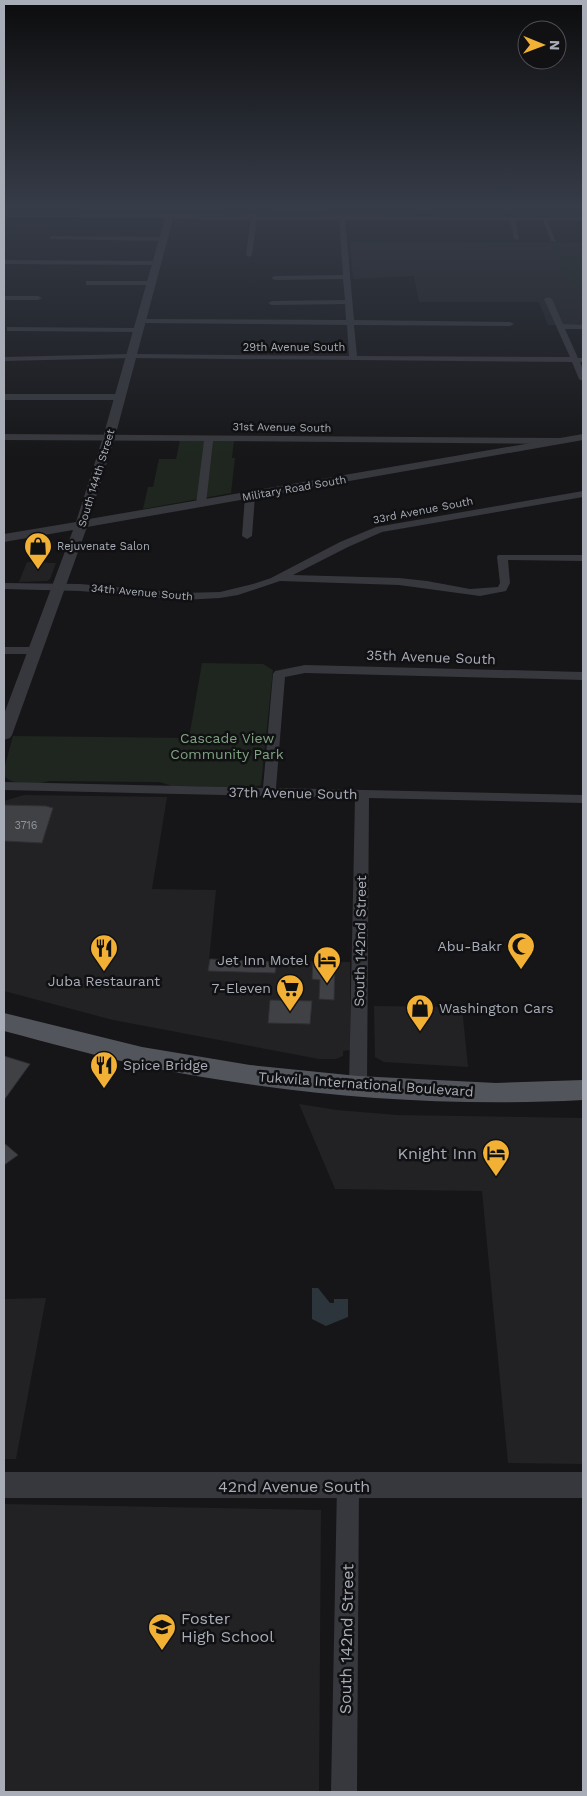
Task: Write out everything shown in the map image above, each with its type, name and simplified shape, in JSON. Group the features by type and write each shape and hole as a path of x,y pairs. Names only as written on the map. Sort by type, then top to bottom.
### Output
{"main road":[{"name":"Tukwila International Boulevard","path":"4,1022 142,1056 244,1074 358,1086 496,1093 583,1090"}],"street":[{"name":"South 144th Street","path":"4,735 81,525 109,437 150,291"},
{"path":"347,291 353,358"},
{"path":"4,298 38,298"},
{"path":"548,299 560,326 579,360 583,378"},
{"path":"272,303 347,302"},
{"path":"10,329 140,326 510,324"},
{"path":"560,326 583,327"},
{"name":"29th Avenue South","path":"4,359 131,356 579,360"},
{"path":"4,397 120,397"},
{"name":"31st Avenue South","path":"4,437 560,441"},
{"name":"Military Road South","path":"4,538 583,437"},
{"path":"202,504 209,438"},
{"name":"33rd Avenue South","path":"276,578 355,538 380,529 583,494"},
{"path":"247,536 250,496"},
{"path":"276,578 417,583 461,592 488,592 502,589 505,583 502,557 583,558"},
{"name":"34th Avenue South","path":"4,586 59,587 166,597 201,597 239,592 276,578"},
{"path":"4,651 35,651"},
{"name":"35th Avenue South","path":"269,793 279,674 305,669 583,676"},
{"name":"37th Avenue South","path":"4,786 583,799"},
{"name":"South 142nd Street","path":"358,1086 362,795"},
{"name":"42nd Avenue South","path":"4,1485 583,1485"},
{"name":"South 142nd Street","path":"344,1792 348,1486"}],"shaded area":[{"path":"417,291 583,291 583,325 548,325 539,302 419,302"},
{"path":"27,562 56,563 50,579 47,581 19,582"},
{"path":"24,795 167,797 152,889 216,890 209,960 350,962 350,1050 343,1051 343,1056 336,1059 319,1059 113,1020 4,991 4,801"},
{"name":"Washington Cars","path":"374,1006 462,1007 468,1067 384,1062 375,1057"},
{"path":"299,1104 337,1110 397,1115 583,1118 583,1464 508,1463 482,1191 335,1189"},
{"path":"312,1288 318,1288 330,1303 334,1303 334,1299 348,1299 348,1317 326,1326 312,1319"},
{"path":"46,1298 16,1459 4,1459 4,1299"},
{"name":"Foster High School","path":"4,1504 321,1510 319,1792 4,1792"}],"green space":[{"path":"180,440 234,440 232,458 235,458 231,493 143,509 148,487 153,487 159,459 176,459"},
{"name":"Cascade View Community Park","path":"202,663 263,664 273,670 261,785 251,788 172,786 160,782 49,781 26,784 14,782 5,777 4,769 13,736 189,738"}],"building":[{"path":"4,805 46,806 53,808 42,843 4,841"},
{"path":"210,959 277,962 275,973 208,971"},
{"path":"313,963 335,964 334,1000 319,999 320,980 312,979"},
{"name":"7-Eleven","path":"270,1000 312,1001 310,1024 268,1023"},
{"path":"4,1056 30,1064 4,1100"},
{"path":"4,1143 18,1155 4,1165"}],"place":[{"name":"Rejuvenate Salon","path":"38,570"},
{"name":"Abu-Bakr","path":"521,970"},
{"name":"Juba Restaurant","path":"104,972"},
{"name":"Jet Inn Motel","path":"327,984"},
{"name":"7-Eleven","path":"290,1012"},
{"name":"Washington Cars","path":"420,1032"},
{"name":"Spice Bridge","path":"104,1089"},
{"name":"Knight Inn","path":"496,1177"},
{"name":"Foster High School","path":"162,1651"}]}
